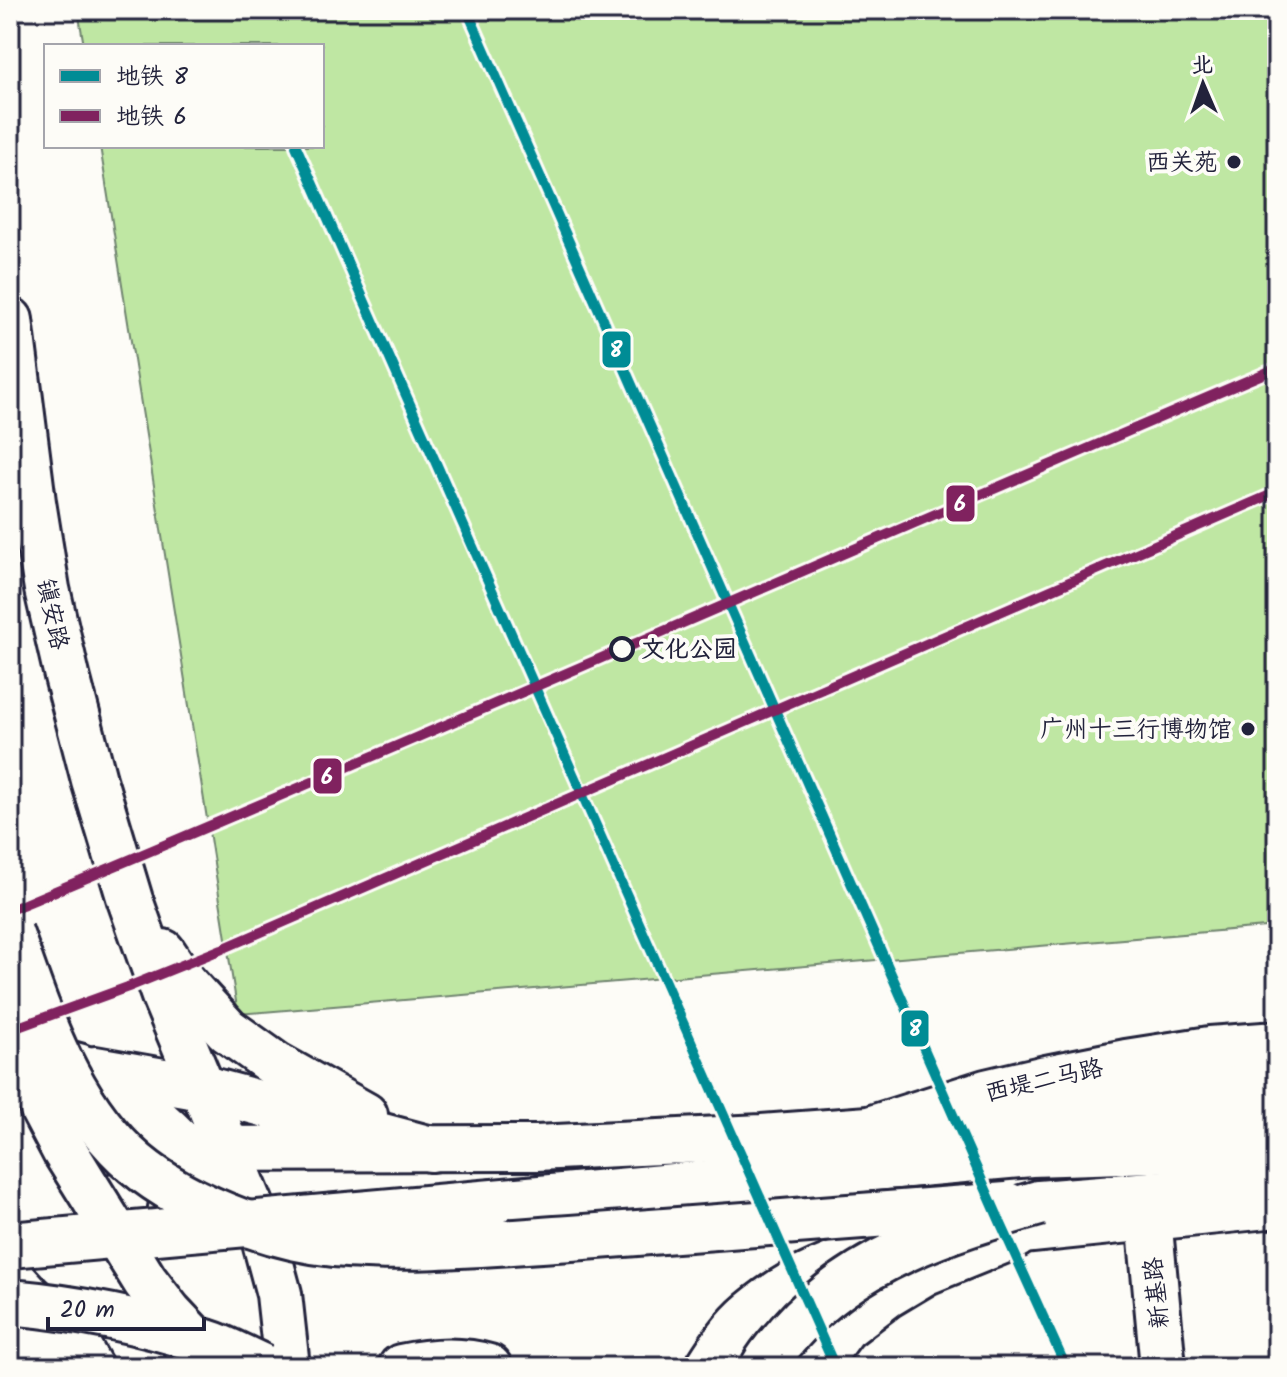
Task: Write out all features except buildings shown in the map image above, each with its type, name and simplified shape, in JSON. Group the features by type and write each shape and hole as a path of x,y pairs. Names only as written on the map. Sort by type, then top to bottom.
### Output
{"main road":[{"name":"镇安路","path":"10,320 47,589 86,751 130,900"},
{"path":"130,900 164,996 203,1088 208,1149"},
{"path":"130,900 183,982 227,1030 276,1065 431,1149"},
{"path":"10,932 42,1022 70,1081 100,1125 127,1156 166,1185 211,1209 294,1237 334,1244 430,1246 823,1217 1149,1218 1277,1205"},
{"path":"10,1002 43,1110 64,1150 145,1281 169,1312 221,1367"},
{"name":"西堤二马路","path":"431,1149 614,1145 869,1129 986,1092 1046,1078 1210,1049 1277,1044"},
{"path":"10,1055 203,1088 431,1149"},
{"path":"10,1055 78,1066 208,1149 262,1231 279,1294 284,1367"},
{"path":"869,1129 1277,1084"},
{"path":"869,1129 1018,1132 1277,1121"},
{"path":"10,1132 144,1367"},
{"path":"10,1245 1031,1154 1277,1146"},
{"path":"144,1367 120,1230 126,1192 133,1176 162,1155 208,1149 431,1149"},
{"path":"763,1367 801,1320 840,1286 879,1261 982,1220 1036,1216 1277,1184"},
{"path":"10,1213 28,1226 68,1269 144,1367"},
{"path":"708,1367 726,1339 750,1314 778,1293 834,1263 869,1253 954,1239 1036,1216"},
{"path":"815,1367 844,1328 886,1296 1036,1216"},
{"name":"新基路","path":"1149,1218 1163,1367"},
{"path":"10,1266 56,1280 95,1297 160,1339 190,1367"},
{"path":"10,1302 57,1306 126,1320 208,1342 263,1367"},
{"path":"401,1367 472,1362 489,1367"}],"green space":[{"name":"文化公园","path":"78,10 1277,10 1277,926 238,1014 100,148 324,148 324,44 84,44"}],"metro line":[{"name":"8","path":"467,10 1066,1367"},
{"name":"8","path":"297,148 835,1367"},
{"name":"6","path":"10,910 1277,368"},
{"name":"6","path":"10,1030 222,949 1277,492"}],"place":[{"name":"西关苑","path":"1234,162"},
{"name":"文化公园","path":"622,649"},
{"name":"广州十三行博物馆","path":"1248,729"}]}
